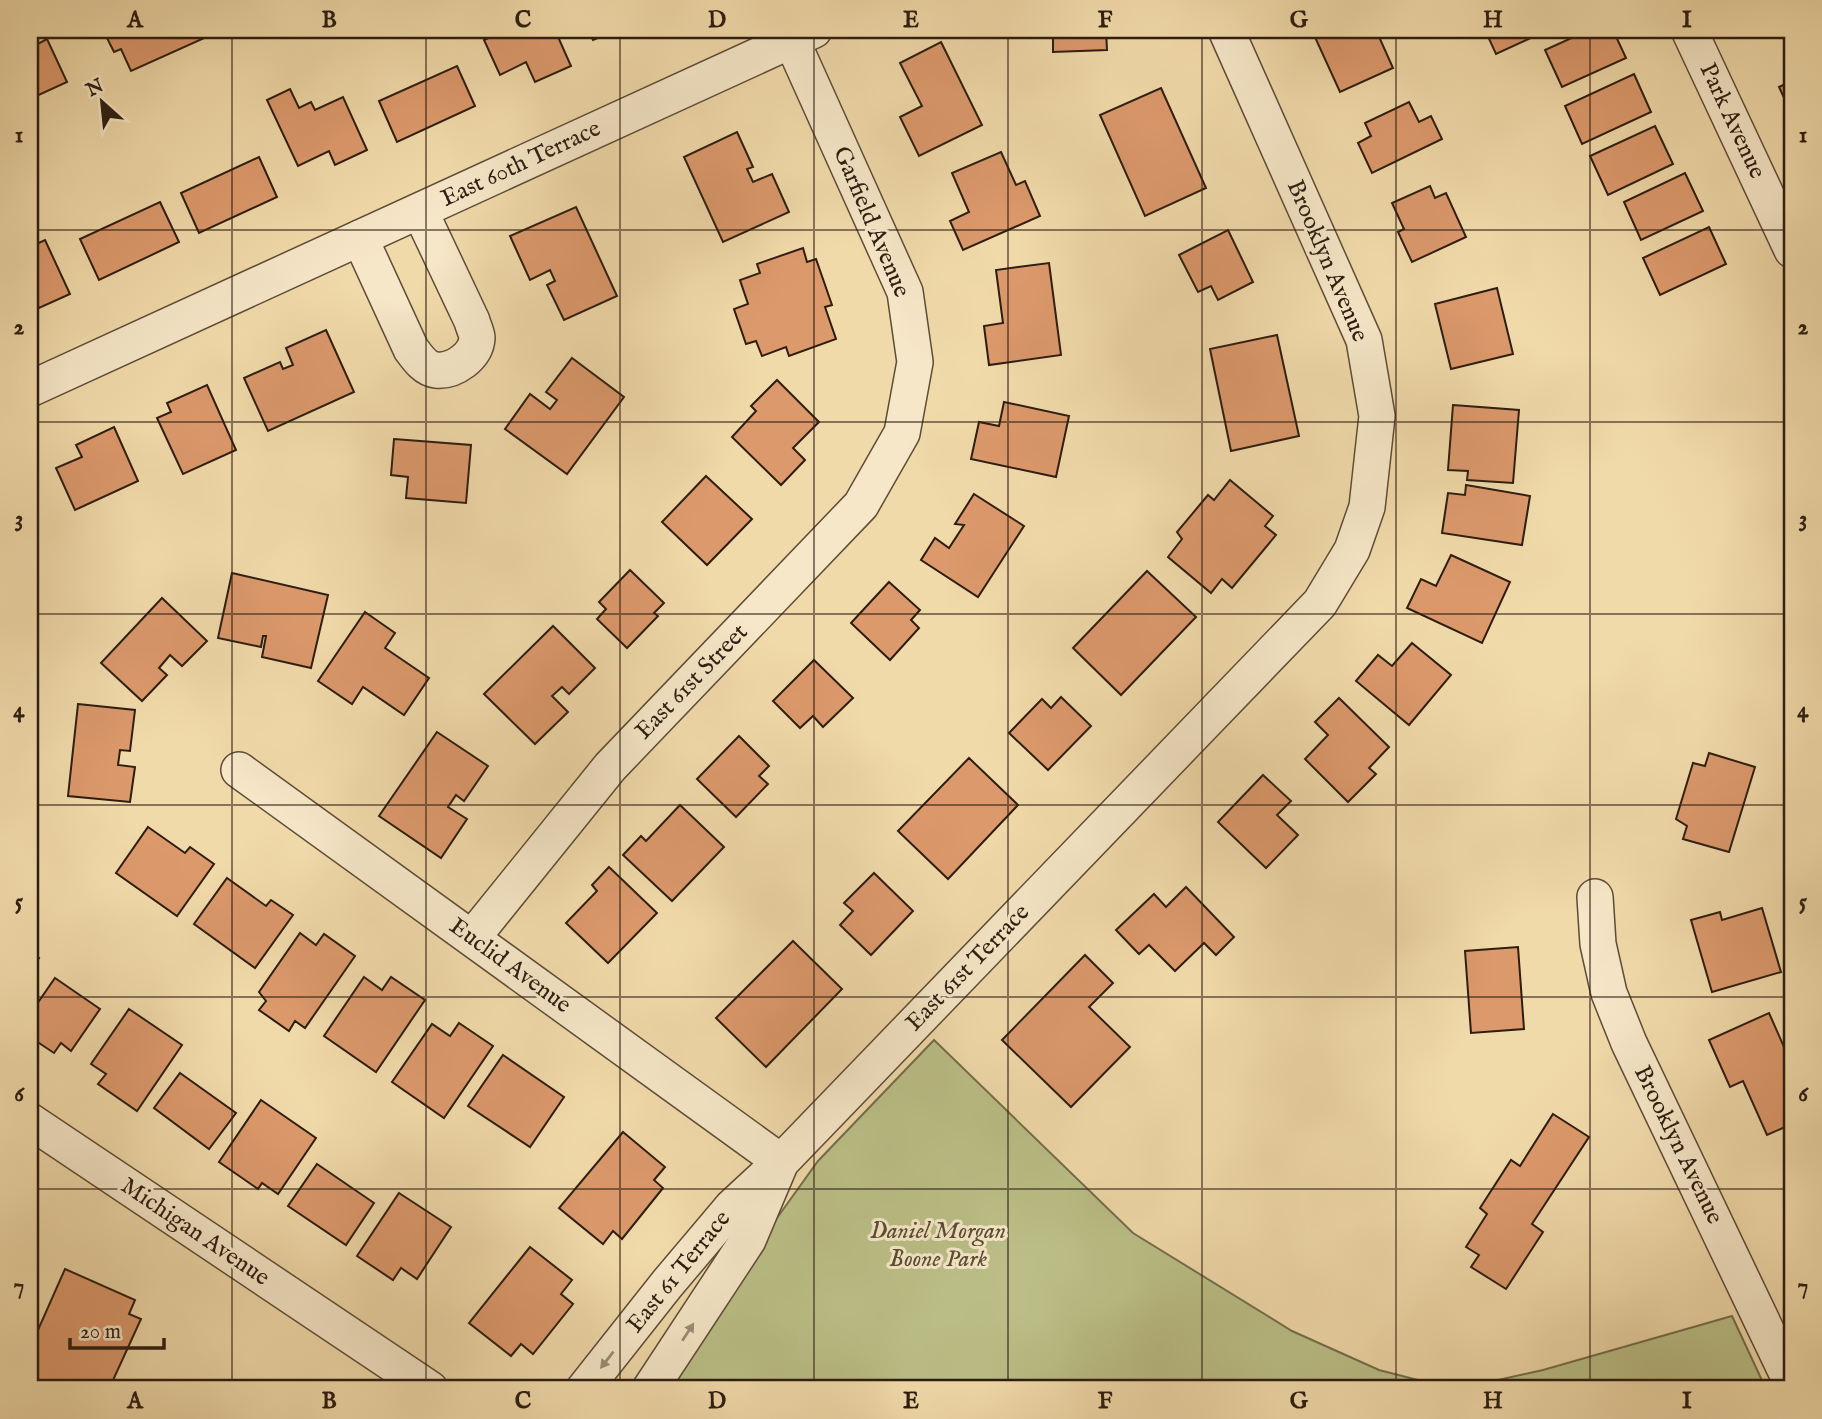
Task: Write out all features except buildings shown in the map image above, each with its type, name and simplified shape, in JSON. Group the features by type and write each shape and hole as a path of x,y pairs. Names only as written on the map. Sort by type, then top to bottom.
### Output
{"street":[{"name":"Brooklyn Avenue","path":"1226,30 1364,340 1377,416 1367,507 1352,550 1334,581"},
{"name":"Park Avenue","path":"1689,30 1792,250"},
{"name":"East 60th Terrace","path":"360,238 411,349 423,364 436,370 456,367 469,356 477,338 472,321 420,211 798,33"},
{"name":"Garfield Avenue","path":"798,33 905,292 915,362 904,424"},
{"path":"30,389 420,211"},
{"name":"East 61st Street","path":"472,938 610,767 861,505 902,433 904,424"},
{"name":"East 61st Terrace","path":"650,1389 748,1240 781,1162 1320,603 1334,581"},
{"name":"Euclid Avenue","path":"239,770 781,1162"},
{"name":"Brooklyn Avenue","path":"1595,897 1598,944 1609,993 1624,1031 1792,1384"},
{"name":"Michigan Avenue","path":"30,1121 430,1389"},
{"name":"East 61 Terrace","path":"584,1389 732,1207 781,1162"}],"green space":[{"name":"Daniel Morgan Boone Park","path":"934,1040 1133,1233 1292,1331 1379,1370 1453,1389 662,1389 818,1161"},
{"path":"1732,1316 1766,1389 1457,1389 1543,1370"}]}
